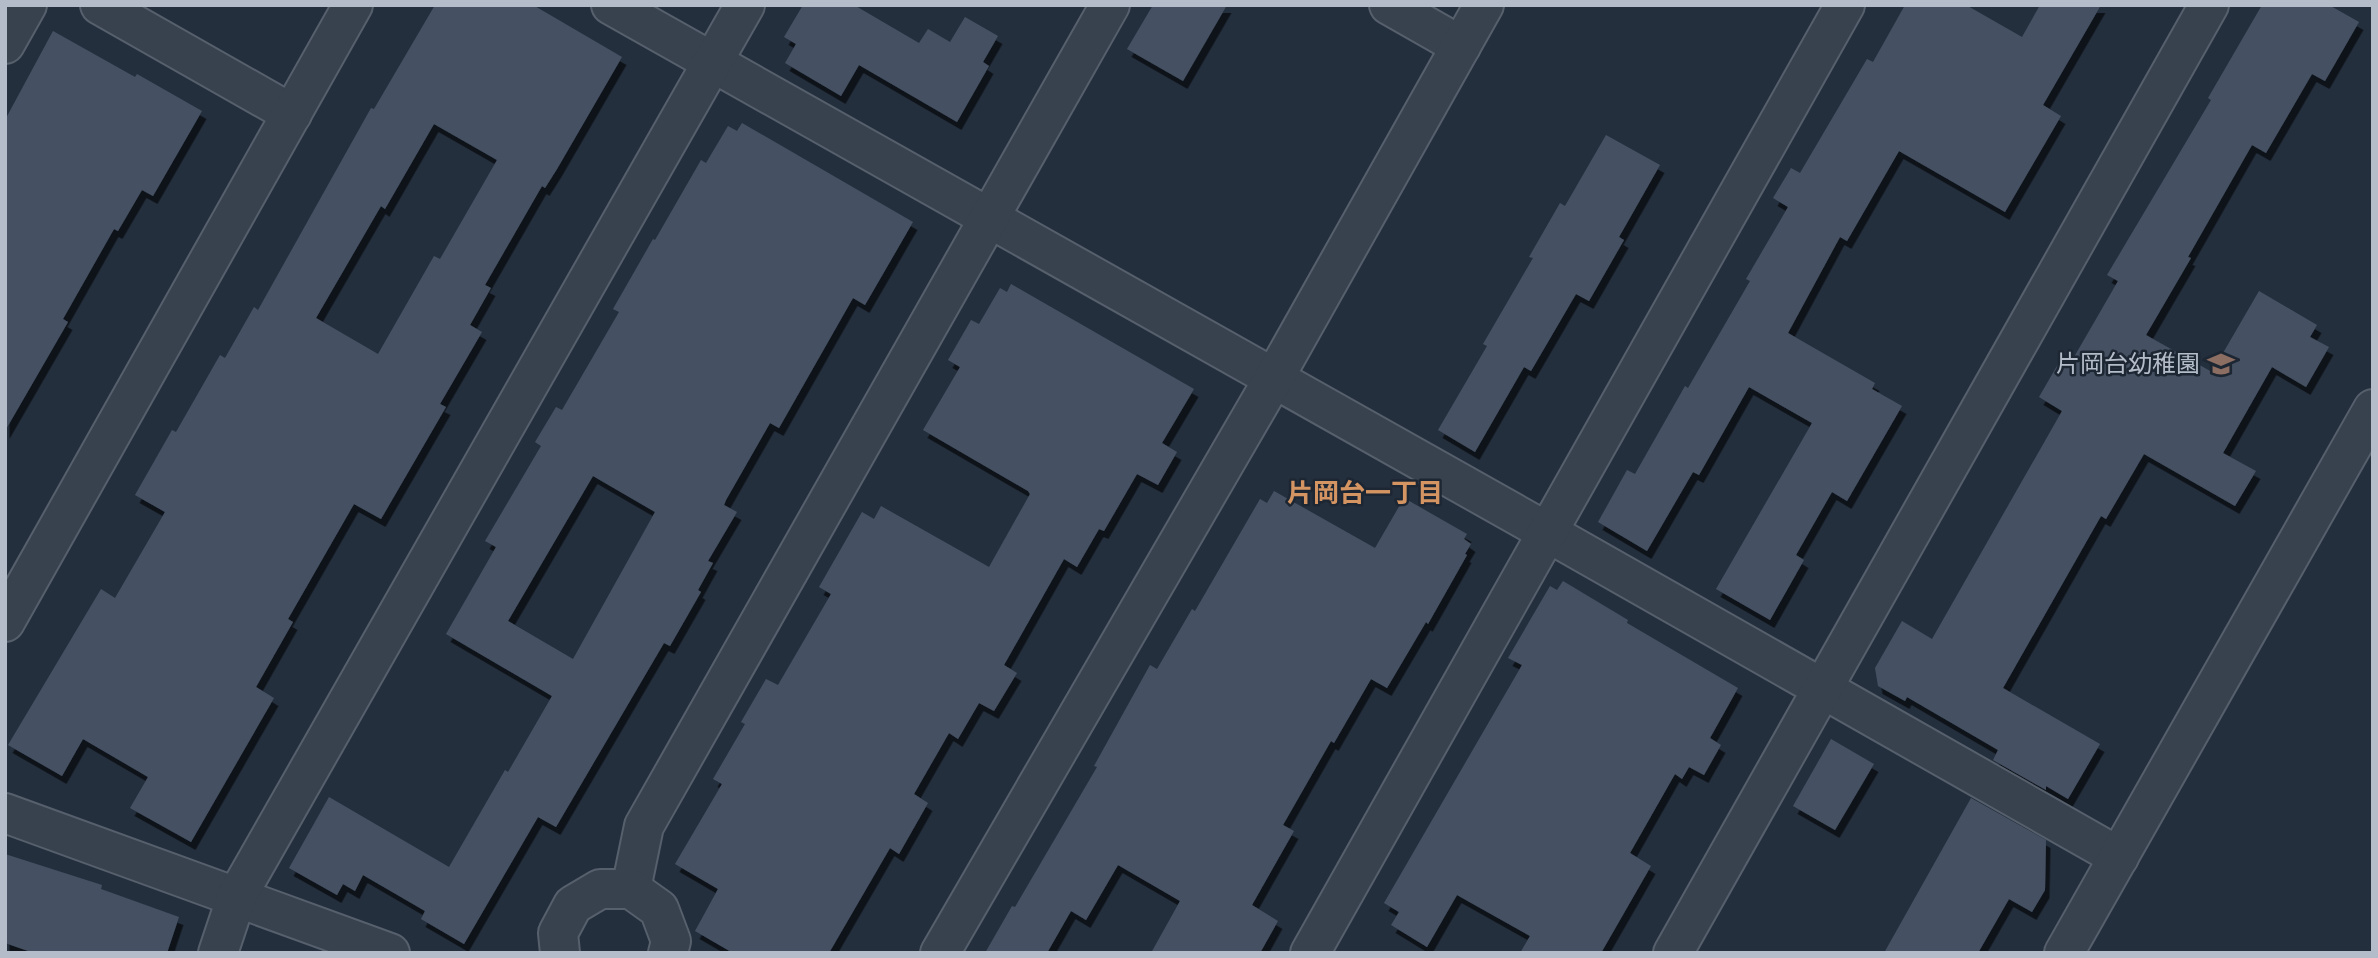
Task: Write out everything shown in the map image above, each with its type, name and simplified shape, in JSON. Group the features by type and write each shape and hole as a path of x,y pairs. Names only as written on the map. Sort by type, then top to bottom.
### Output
{"street":[{"path":"5,44 27,5"},
{"path":"100,5 292,114"},
{"path":"9,606 353,5"},
{"path":"611,5 1547,532 2119,858"},
{"path":"218,953 237,896 744,5"},
{"path":"631,889 644,826 1110,5"},
{"path":"1390,5 1461,46"},
{"path":"940,953 1274,378 1484,5"},
{"path":"1310,953 1844,5"},
{"path":"1673,953 2209,5"},
{"path":"2064,953 2373,409"},
{"path":"5,813 390,953"},
{"path":"560,953 558,933 573,905 600,889 631,889 659,909 671,941 668,953"}],"building":[{"path":"435,5 533,5 622,57 557,169 545,188 542,186 485,285 491,288 470,325 482,332 440,404 446,407 381,519 354,504 288,619 293,622 256,687 274,698 191,842 130,808 148,777 83,739 62,776 8,745 101,589 115,598 165,512 135,495 172,430 176,432 220,355 225,358 254,307 258,310 371,108 374,109","holes":["434,124 497,160 440,259 434,256 378,354 316,318 381,206 385,209"]},
{"path":"803,5 854,5 919,43 928,29 950,42 965,17 998,36 983,62 989,66 957,122 859,65 841,96 785,63 796,44 784,37"},
{"path":"1153,5 1227,5 1183,81 1127,49"},
{"path":"1905,5 1966,5 2022,37 2040,5 2101,5 2043,105 2061,116 2005,212 1899,151 1847,241 1840,237 1788,333 1875,383 1872,389 1902,406 1847,501 1832,492 1796,555 1804,560 1770,620 1716,589 1812,423 1749,387 1699,475 1693,472 1647,551 1598,522 1627,470 1635,474 1750,281 1746,279 1788,207 1773,198 1791,168 1800,173 1867,59 1873,62"},
{"path":"2262,5 2329,5 2359,22 2325,81 2312,74 2266,153 2252,145 2146,335 2212,372 2259,291 2317,325 2310,337 2329,347 2306,387 2272,367 2223,453 2256,471 2235,506 2144,454 2106,519 2101,516 2003,688 2100,744 2068,799 2046,786 2046,790 1993,760 1998,750 1907,697 1905,701 1878,686 1875,668 1902,621 1932,639 2062,411 2039,397 2061,359 2070,364 2118,281 2107,275 2211,100 2208,98"},
{"path":"53,31 202,111 153,196 142,190 118,231 114,229 63,319 68,322 5,431 5,120"},
{"path":"742,123 913,222 865,305 853,298 779,428 770,423 726,500 724,505 737,512 708,561 713,563 698,590 701,592 670,646 664,643 556,827 538,817 464,944 421,919 425,911 363,875 355,891 343,884 337,895 289,868 329,797 449,867 505,770 508,772 552,696 446,634 496,547 485,541 541,446 535,442 556,407 562,410 619,312 613,309 701,160 706,163 728,126 737,131","holes":["593,476 655,512 573,659 508,621"]},
{"path":"1606,135 1660,165 1619,237 1624,240 1589,301 1576,294 1531,371 1524,367 1475,452 1438,430 1487,346 1483,344 1533,258 1529,257 1560,203 1565,206"},
{"path":"1011,284 1194,389 1162,443 1177,452 1158,485 1137,474 1104,531 1099,529 1077,567 1064,559 1004,665 1017,673 994,711 979,703 958,739 949,733 914,794 928,803 899,854 890,848 829,953 733,953 695,931 718,889 675,864 722,784 713,779 745,724 741,722 766,679 778,685 831,594 819,587 862,512 874,519 881,506 989,567 1030,494 923,430 960,367 948,360 971,320 979,324 1000,288 1007,292"},
{"path":"1274,491 1375,548 1404,498 1467,534 1464,539 1471,544 1428,624 1426,622 1387,688 1371,679 1334,743 1331,741 1283,825 1294,831 1252,905 1278,921 1260,953 1151,953 1180,901 1118,865 1086,920 1071,911 1047,953 985,953 1097,767 1094,766 1150,665 1157,669 1192,609 1195,611 1260,499 1267,503"},
{"path":"1563,581 1628,620 1627,623 1738,688 1710,738 1721,745 1704,775 1689,767 1682,779 1675,774 1630,853 1651,866 1601,953 1520,953 1530,936 1457,895 1427,947 1391,925 1399,912 1384,903 1522,665 1508,658 1550,586 1557,590"},
{"path":"1831,739 1874,764 1835,830 1793,806"},
{"path":"1971,798 2046,840 2045,890 2032,912 2009,899 1978,953 1884,953"},
{"path":"5,854 102,885 101,889 179,917 167,953 34,953 5,943"}],"place":[{"name":"片岡台幼稚園","path":"2221,364"}],"district":[{"name":"片岡台一丁目","path":"1365,493"}]}
